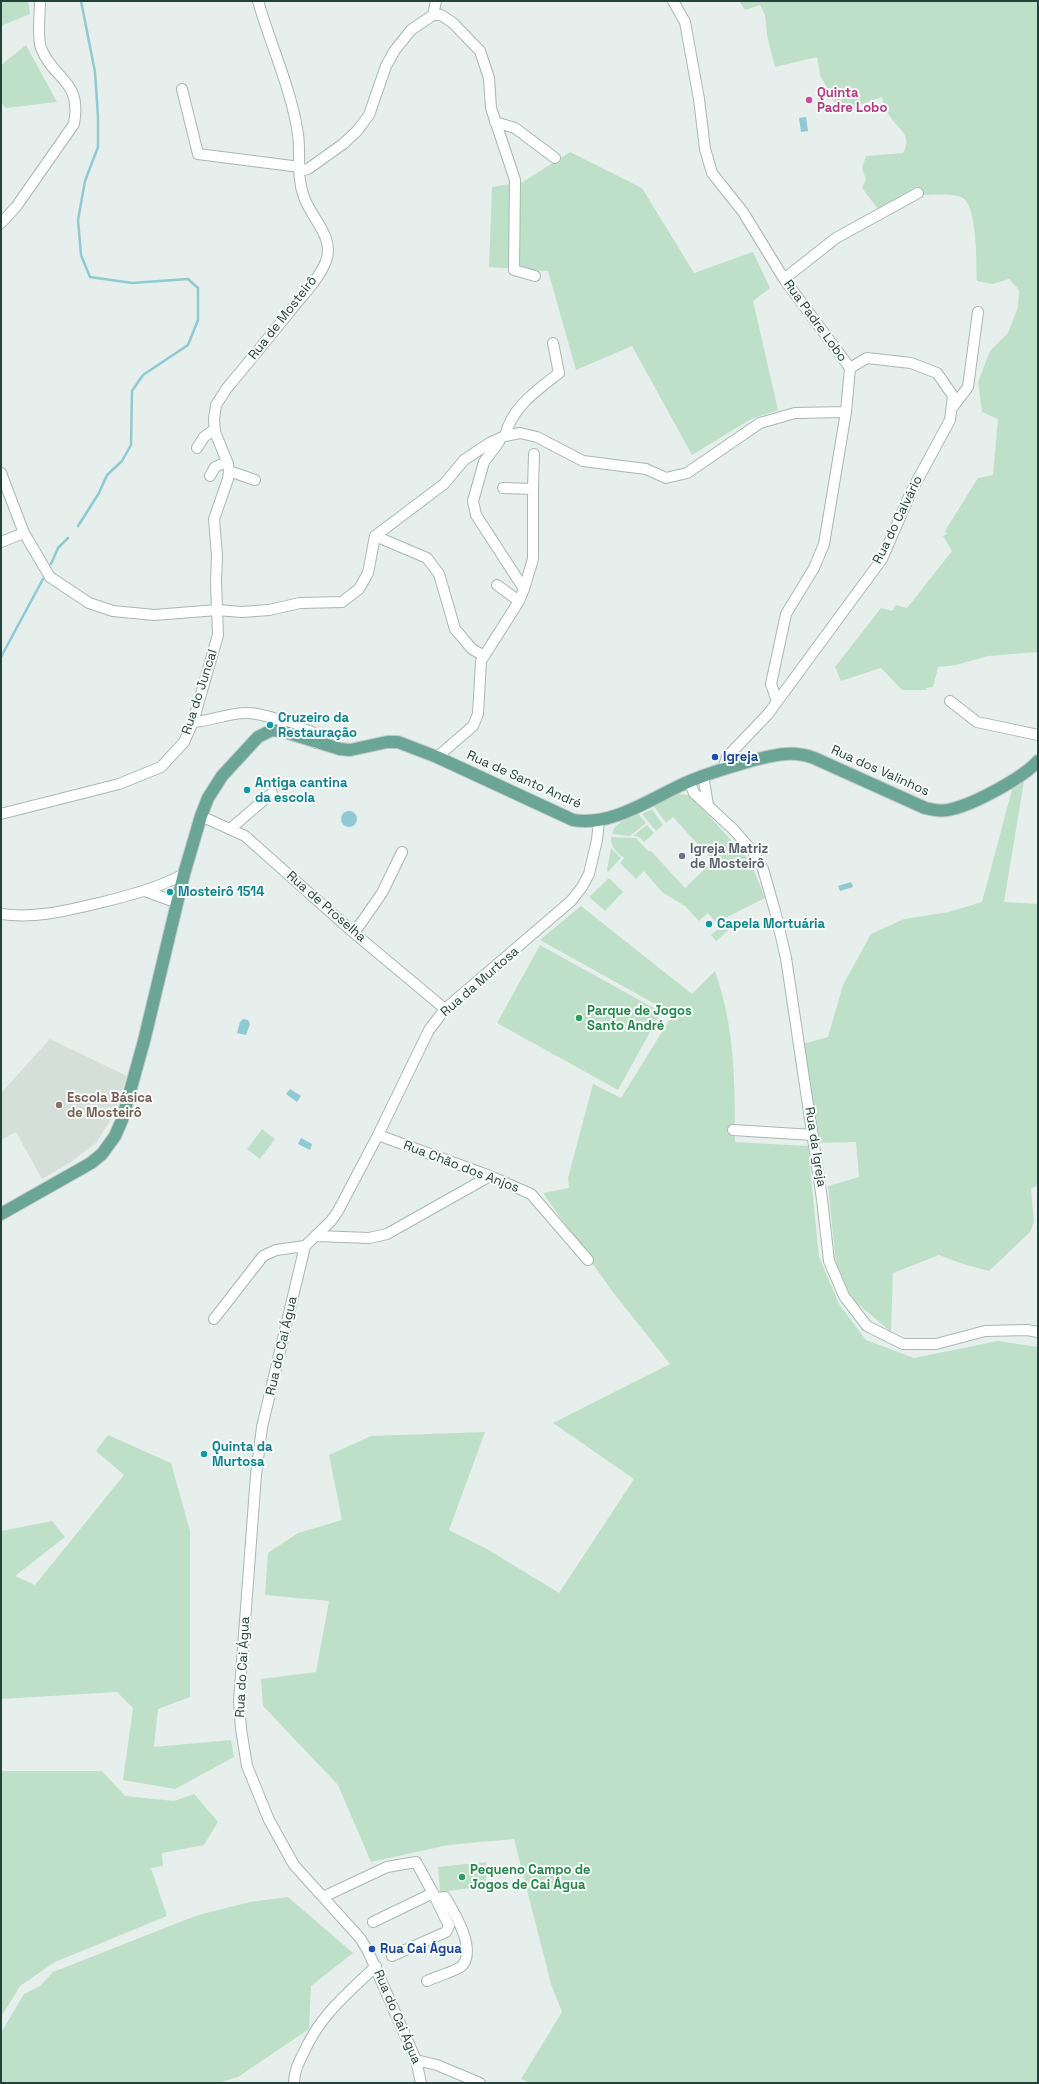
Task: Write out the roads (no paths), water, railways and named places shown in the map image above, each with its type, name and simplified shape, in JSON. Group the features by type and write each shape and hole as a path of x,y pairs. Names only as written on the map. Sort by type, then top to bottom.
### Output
{"main road":[{"name":"Rua de Santo André","path":"1,1214 91,1163 102,1154 115,1136 122,1120 142,1048 184,874 201,816 208,798 222,776 258,737 272,730 285,732 312,742 350,750 387,742 398,742 437,757 573,820 598,820 620,814 689,781 723,769"},
{"name":"Rua dos Valinhos","path":"723,769 777,755 800,754 820,760 925,808 939,811 958,808 983,796 1015,779 1038,761"}],"street":[{"path":"1,223 16,207 74,124 77,107 71,88 48,61 40,46 40,1"},
{"name":"Rua de Mosteirô","path":"228,466 215,429 214,419 216,405 227,388 314,281 326,260 328,242 304,198 298,178 298,135 287,81 267,31 258,1"},
{"path":"433,15 436,1"},
{"name":"Rua Padre Lobo","path":"673,1 685,22 699,99 705,149 712,173 743,212 784,278 850,368 846,412 824,544 814,568 786,614 771,684 777,701"},
{"path":"182,89 198,154 299,169 308,169 343,144 357,131 369,115 386,66 395,50 411,30 433,15 441,15 453,22 480,51 489,78 491,108 515,180 514,270 535,276"},
{"path":"495,122 515,128 555,158"},
{"path":"784,278 836,238 918,193"},
{"path":"951,409 968,386 978,312"},
{"path":"524,589 476,515 472,501 484,462 494,446 505,436 508,422 528,398 559,373 553,343"},
{"name":"Rua do Calvário","path":"723,769 727,757 768,714 882,559 911,492 950,420 953,396 938,373 911,363 867,358 850,368"},
{"path":"1,474 24,533 50,577 89,603 113,611 154,616 217,610 242,612 269,610 300,603 342,602 359,589 368,573 375,536 444,484 464,460 492,442 505,436 520,433 537,437 583,460 646,469 666,478 686,473 760,423 795,413 846,412"},
{"path":"197,448 204,437 215,429"},
{"path":"437,757 473,726 478,714 481,661 519,601 524,589 533,559 534,454"},
{"path":"217,610 217,556 214,519 228,479 228,466"},
{"path":"210,476 215,467 228,466 255,480"},
{"path":"503,488 533,489"},
{"path":"1,542 24,533"},
{"path":"375,536 427,558 439,574 455,630 472,648 484,656"},
{"path":"497,585 519,601"},
{"name":"Rua do Juncal","path":"1,814 119,784 161,766 184,742 193,722 218,635 217,610"},
{"path":"950,701 977,722 1038,735"},
{"path":"193,722 207,721 227,715 247,712 312,732 312,742"},
{"path":"703,775 708,805"},
{"name":"Rua da Igreja","path":"689,781 694,793 734,830 753,852 763,870 776,911 786,958 813,1135 829,1261 844,1296 867,1326 903,1344 936,1344 985,1331 1028,1330 1038,1332"},
{"path":"230,829 272,793"},
{"name":"Rua de Proselha","path":"201,816 245,836 354,933 445,1009"},
{"name":"Rua da Murtosa","path":"317,1236 338,1211 378,1135 429,1030 445,1009 571,901 582,887 590,874 597,840 598,820"},
{"path":"354,933 382,893 402,852"},
{"path":"1,914 18,916 42,915 145,891 184,874"},
{"path":"145,891 178,903"},
{"path":"733,1130 813,1135"},
{"name":"Rua Chão dos Anjos","path":"378,1135 490,1176 531,1194 588,1260"},
{"path":"214,1319 263,1256 276,1250 305,1246 317,1236 369,1238 387,1234 490,1176"},
{"name":"Rua do Cai Água","path":"305,1246 262,1427 256,1475 239,1701 241,1729 247,1766 269,1820 294,1865 360,1938 376,1966 416,2060 421,2083"},
{"path":"323,1897 387,1867 416,1862 435,1895 449,1926 446,1932 392,1956"},
{"path":"373,1922 435,1895 445,1897 466,1940 467,1956 461,1966 428,1981"},
{"path":"294,2083 294,2073 310,2039 329,2010 376,1966"},
{"path":"416,2060 437,2065 480,2083"}],"water":[{"path":"806,117 808,131 801,132 799,118"},
{"path":"349,811 356,816 357,819 352,826 349,827 342,822 341,819 346,812"},
{"path":"851,882 853,887 840,891 838,886"},
{"path":"243,1019 248,1020 250,1024 246,1035 237,1033 240,1022"},
{"path":"290,1089 301,1096 297,1102 286,1094"},
{"path":"301,1138 312,1144 310,1150 298,1144"}],"waterway":[{"path":"78,526 99,493 107,475 122,461 131,445 132,391 143,375 188,345 198,320 198,288 188,279 132,283 90,277 81,255 78,220 85,181 98,147 95,72 81,1"},
{"path":"51,564 58,548 68,538"},
{"path":"1,657 43,579"}],"place":[{"name":"Quinta Padre Lobo","path":"809,100"},
{"name":"Cruzeiro da Restauração","path":"270,725"},
{"name":"Igreja","path":"715,757"},
{"name":"Antiga cantina da escola","path":"247,790"},
{"name":"Igreja Matriz de Mosteirô","path":"682,856"},
{"name":"Mosteirô 1514","path":"170,892"},
{"name":"Capela Mortuária","path":"709,924"},
{"name":"Parque de Jogos Santo André","path":"579,1018"},
{"name":"Escola Básica de Mosteirô","path":"59,1105"},
{"name":"Quinta da Murtosa","path":"204,1454"},
{"name":"Pequeno Campo de Jogos de Cai Água","path":"462,1877"},
{"name":"Rua Cai Água","path":"372,1949"}]}
